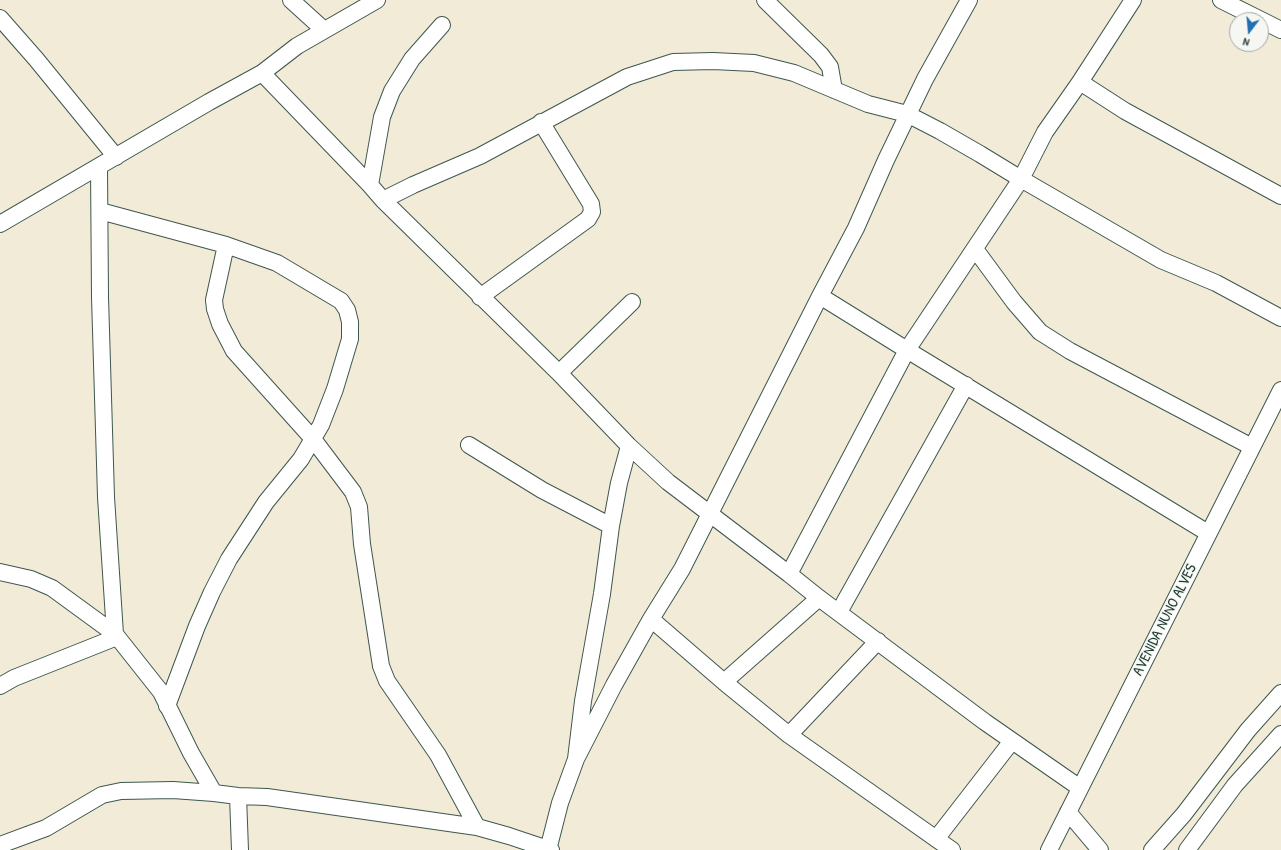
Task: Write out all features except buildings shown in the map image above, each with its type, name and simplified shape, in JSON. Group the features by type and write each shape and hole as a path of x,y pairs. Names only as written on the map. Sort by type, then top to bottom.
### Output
{"street":[{"path":"291,0 324,30"},
{"path":"0,224 262,73 297,46 376,0"},
{"path":"764,0 821,55 830,67 834,90"},
{"path":"0,845 46,828 102,795 121,791 173,790 267,797 476,827 549,849 560,803 576,759 614,685 651,619 682,569 709,513 856,228 907,114 969,0"},
{"path":"789,574 907,350 1021,179 1045,132 1080,82 1133,0"},
{"path":"1221,0 1245,12"},
{"path":"0,18 36,59 116,157"},
{"path":"1269,24 1281,30"},
{"path":"370,185 382,117 392,91 412,59 442,26"},
{"path":"383,200 413,185 480,156 627,77 673,62 713,60 754,63 794,73 868,104 907,114 940,131 1161,260 1216,283 1281,318"},
{"path":"262,73 383,200 559,373 629,446 668,482 878,642 1012,741 1080,788"},
{"path":"1080,82 1125,111 1281,196"},
{"path":"480,297 588,219 592,212 591,204 541,122"},
{"path":"99,167 106,490 116,635"},
{"path":"100,211 226,245 277,263 341,301 347,310 350,322 350,339 335,389 321,424 301,459 266,502 229,559 197,626 167,706"},
{"path":"226,245 214,300 215,309 220,324 234,351 313,439 353,492 359,507 362,544 381,666 387,682 438,755 476,827"},
{"path":"975,249 1014,302 1040,332 1070,352 1252,447"},
{"path":"820,296 1208,533"},
{"path":"559,373 632,302"},
{"path":"839,612 966,385"},
{"name":"AVENIDA NUNO ALVES","path":"1049,850 1281,390"},
{"path":"469,445 542,490 611,526"},
{"path":"576,759 583,701 602,594 611,526 619,483 629,446"},
{"path":"0,572 31,579 52,588 116,635 161,692 191,753 214,793"},
{"path":"724,682 819,598"},
{"path":"651,619 724,682 789,735 952,850"},
{"path":"0,686 14,678 116,635"},
{"path":"789,735 878,642"},
{"path":"1152,850 1184,814 1248,730 1281,693"},
{"path":"1187,850 1235,786 1281,734"},
{"path":"936,839 1012,741"},
{"path":"238,796 240,850"},
{"path":"1068,812 1100,850"}]}
